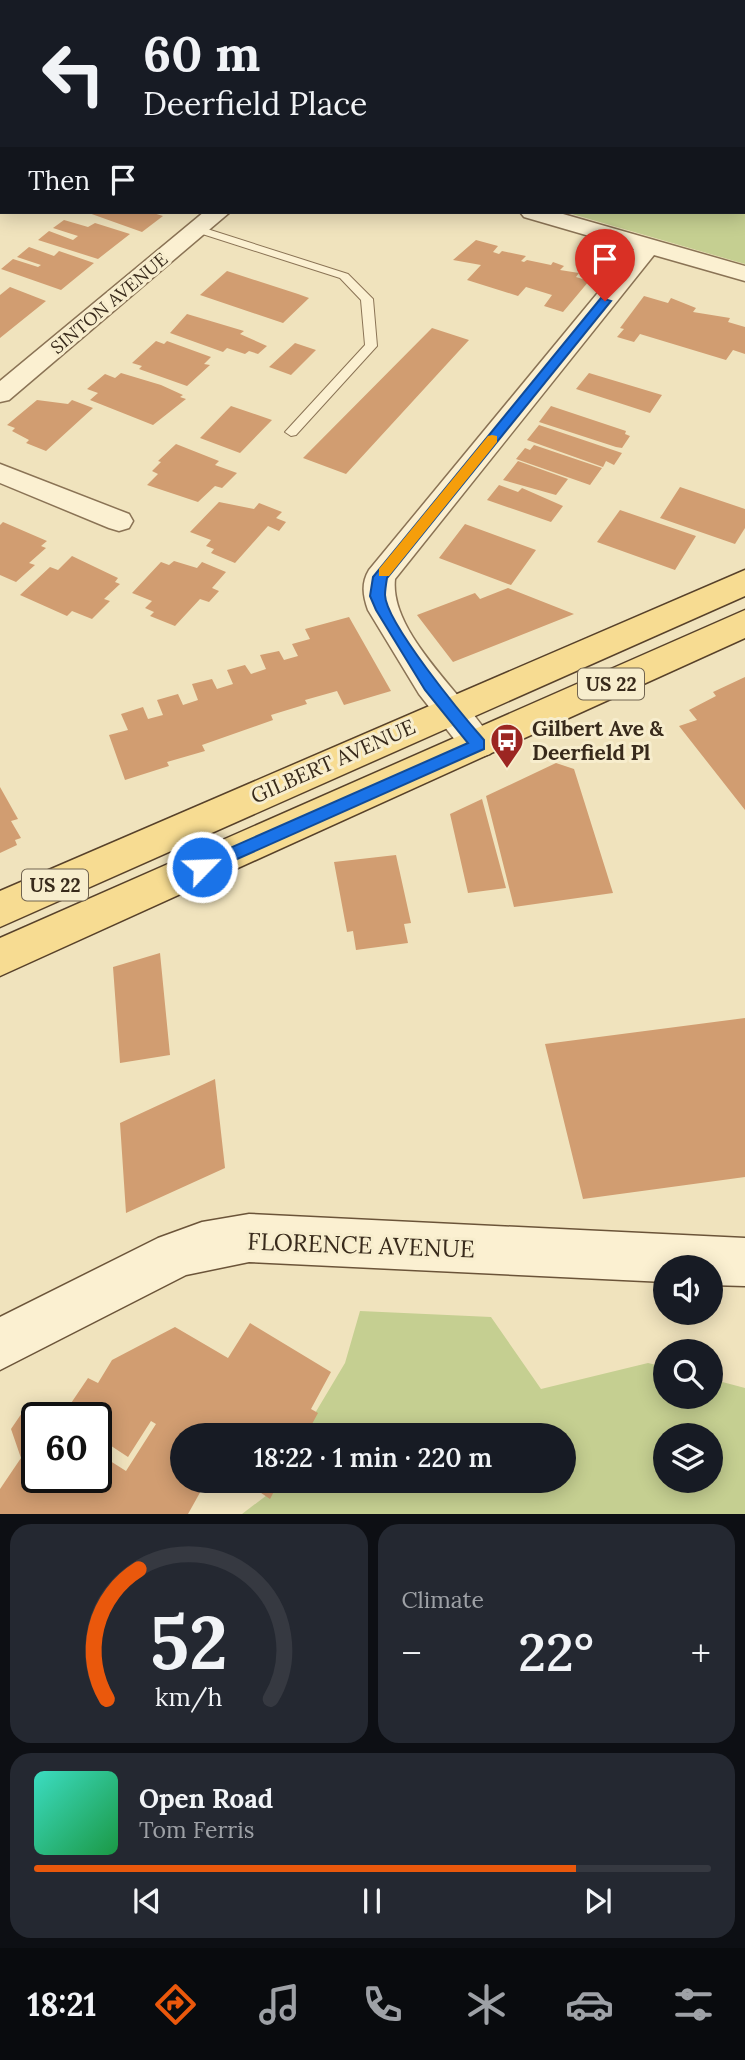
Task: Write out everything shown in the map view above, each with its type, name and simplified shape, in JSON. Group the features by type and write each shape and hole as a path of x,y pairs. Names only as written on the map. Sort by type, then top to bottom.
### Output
{"main road":[{"name":"GILBERT AVENUE","path":"0,910 449,709 745,582"},
{"name":"GILBERT AVENUE","path":"0,958 745,623"}],"street":[{"name":"SINTON AVENUE","path":"0,394 216,214"},
{"path":"539,214 745,274"},
{"path":"478,745 430,686 383,610 377,596 380,577 649,246"},
{"path":"0,472 119,521"},
{"name":"FLORENCE AVENUE","path":"0,1345 175,1255 202,1246 249,1238 745,1262"}],"lane":[{"path":"197,229 344,276 367,299 371,346 291,432"}],"green space":[{"path":"572,214 745,214 745,264"},
{"path":"360,1311 491,1317 541,1389 648,1363 653,1364 653,1409 723,1409 723,1382 745,1388 745,1514 242,1514 268,1493 576,1493 576,1423 309,1423 345,1363"}],"building":[{"path":"92,214 163,216 142,232"},
{"path":"64,220 88,227 95,223 130,234 98,259 38,240 49,231 73,240 78,236 53,228"},
{"path":"476,240 498,246 493,252 499,254 502,251 526,256 521,261 524,262 527,260 551,265 553,262 564,266 560,270 579,273 576,277 589,281 563,312 544,306 552,295 526,287 518,296 467,280 481,265 453,260"},
{"path":"29,247 54,256 59,251 94,263 61,290 1,269 13,259 38,267 41,265 17,257"},
{"path":"227,271 309,298 283,323 200,295"},
{"path":"10,287 46,301 0,338 0,295"},
{"path":"644,296 668,303 671,298 696,308 693,312 730,318 728,322 745,327 745,354 733,350 726,360 640,334 634,342 617,337 624,329 620,328"},
{"path":"187,314 244,331 240,334 267,346 258,354 249,351 245,354 227,348 223,352 170,333"},
{"path":"432,328 469,340 346,474 303,458"},
{"path":"156,341 164,344 167,341 211,357 204,364 210,365 187,386 139,369 142,366 132,363"},
{"path":"295,343 316,350 291,375 269,367"},
{"path":"121,373 161,385 186,399 153,425 90,400 98,393 87,389 105,374 115,378"},
{"path":"589,373 662,395 650,413 576,389"},
{"path":"37,400 68,404 72,400 93,408 46,451 26,443 29,440 12,431 15,428 7,425"},
{"path":"231,406 272,420 240,453 200,438"},
{"path":"551,406 626,431 625,434 630,436 622,448 539,422"},
{"path":"539,425 622,453 614,465 606,461 603,467 527,440"},
{"path":"176,444 219,461 215,465 237,473 222,488 215,486 198,502 147,485 158,474 152,471 161,462 158,461"},
{"path":"534,445 602,468 590,485 516,459 525,448 530,450"},
{"path":"518,461 568,479 556,495 503,480"},
{"path":"499,485 518,492 522,488 563,506 551,522 487,500"},
{"path":"680,487 745,509 745,528 735,544 660,518"},
{"path":"219,502 254,509 259,503 282,512 276,518 286,522 279,531 268,526 235,563 211,553 214,549 206,546 211,540 190,532"},
{"path":"620,510 696,536 675,570 597,542"},
{"path":"3,522 47,541 41,546 46,548 29,563 35,565 16,582 0,575 0,525"},
{"path":"465,524 536,550 511,585 439,558"},
{"path":"72,556 118,578 115,582 120,584 104,599 110,601 92,619 72,611 67,616 20,595 50,567 58,570"},
{"path":"174,561 197,568 202,562 226,572 212,588 219,591 209,602 200,599 175,626 150,616 154,612 145,608 152,601 132,593 161,562 169,565"},
{"path":"508,588 574,614 453,662 417,615 475,593 480,599"},
{"path":"349,617 391,691 344,705 337,691 305,700 307,704 271,715 273,720 202,745 205,751 167,762 169,766 125,780 109,735 128,730 121,714 143,707 148,719 163,715 157,700 178,694 183,705 198,700 192,684 212,679 217,689 233,684 227,670 245,665 251,674 266,669 260,655 279,651 284,660 298,656 292,644 310,639 305,629"},
{"path":"745,677 745,810 679,726 697,720 689,710 716,696 713,692"},
{"path":"556,763 574,769 613,893 514,907 486,796"},
{"path":"0,787 18,819 11,821 21,838 15,840 17,845 0,853"},
{"path":"482,799 506,888 468,893 450,814"},
{"path":"396,855 411,923 404,924 408,943 356,950 353,931 347,932 334,862"},
{"path":"160,953 170,1055 120,1063 113,967"},
{"path":"745,1018 745,1177 583,1199 545,1044"},
{"path":"215,1079 225,1168 126,1213 120,1123"},
{"path":"250,1323 331,1372 311,1409 318,1413 313,1423 170,1423 170,1493 200,1493 188,1514 0,1514 0,1489 21,1458 21,1493 112,1493 112,1462 126,1471 156,1424 151,1421 128,1457 112,1446 112,1402 72,1402 88,1378 98,1383 112,1360 175,1327 228,1358"},
{"path":"21,1414 21,1458 11,1429"},
{"path":"261,1493 273,1493 270,1499"}],"slow traffic":[{"path":"384,573 492,439"}],"place":[{"name":"Gilbert Ave & Deerfield Pl","path":"507,770"}],"route":[{"path":"202,867 478,745 430,686 383,610 377,596 380,577 605,301"}]}
